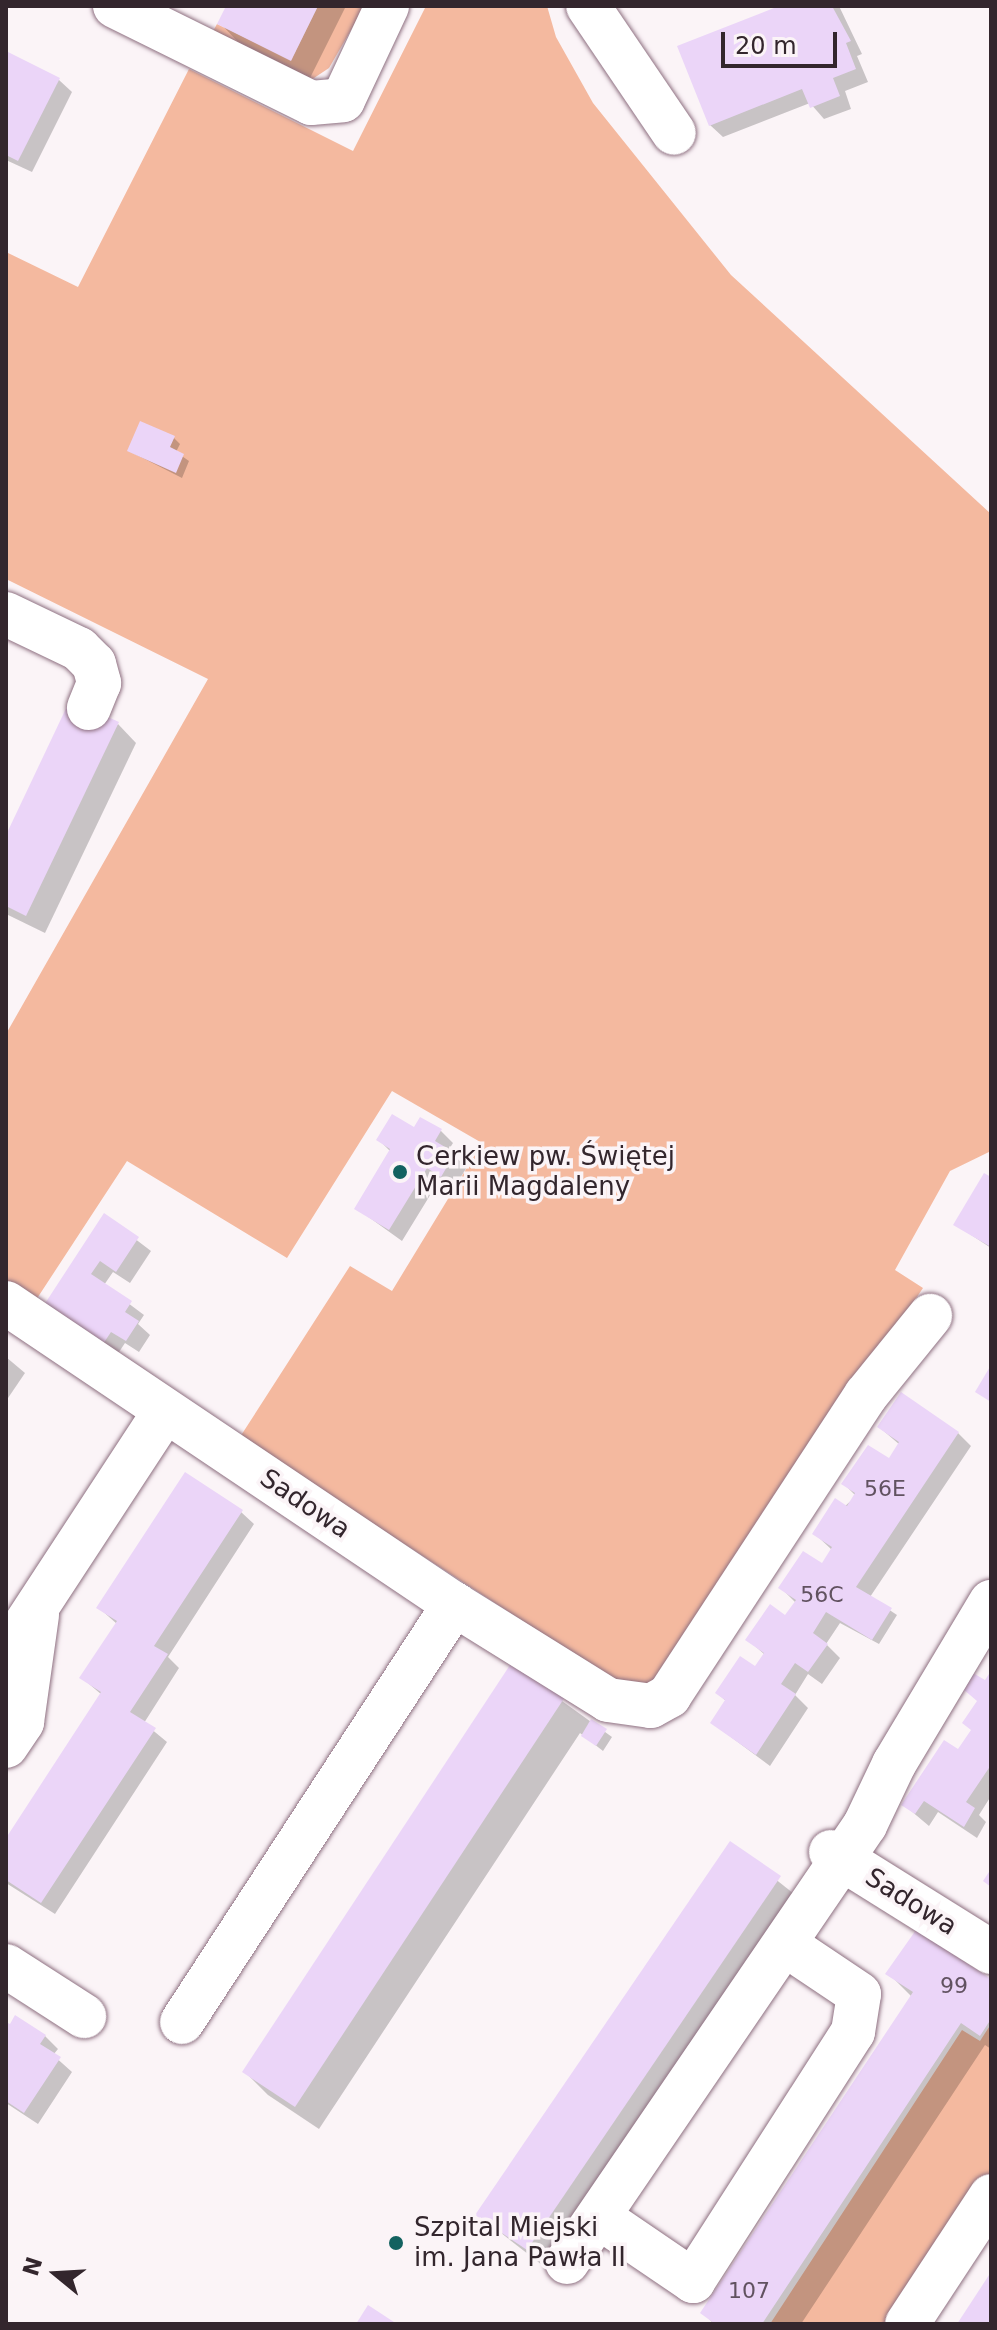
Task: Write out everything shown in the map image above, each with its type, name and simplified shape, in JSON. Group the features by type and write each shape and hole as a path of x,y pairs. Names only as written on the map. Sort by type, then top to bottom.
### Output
{"street":[{"path":"115,6 311,103 343,100 387,6"},
{"path":"588,6 674,133"},
{"path":"7,617 79,649 94,664 99,683 89,708"},
{"name":"Sadowa","path":"6,1303 454,1604 608,1700 651,1706 669,1696 866,1395 930,1316"},
{"path":"6,1654 165,1411"},
{"path":"567,2262 786,1945 836,1855 865,1825 894,1764 991,1602"},
{"path":"6,1746 22,1722 38,1604"},
{"path":"182,2022 454,1604"},
{"name":"Sadowa","path":"836,1855 991,1952"},
{"path":"599,2217 693,2281 853,2032 859,1994 786,1945"},
{"path":"6,1966 84,2016"},
{"path":"907,2324 991,2196"}],"shaded area":[{"path":"318,6 365,6 329,68 308,82 206,44 217,24 291,60"},
{"path":"426,6 547,6 556,37 593,103 731,275 991,514 991,1151 950,1171 895,1270 923,1288 653,1688 624,1687 240,1437 350,1266 392,1291 482,1143 392,1091 287,1258 127,1161 36,1300 6,1280 6,1034 208,679 6,579 6,252 78,287 189,69 353,151"},
{"path":"991,2024 991,2182 897,2324 770,2324 962,2030 980,2041"}],"building":[{"path":"226,6 318,6 291,61 217,24"},
{"path":"779,6 832,6 851,41 846,43 856,69 833,78 840,96 810,108 802,89 709,126 677,46"},
{"path":"6,51 60,78 18,161 6,155"},
{"path":"140,421 175,436 170,447 184,454 176,473 127,451"},
{"path":"70,700 119,722 26,916 6,906 6,835"},
{"name":"Cerkiew pw. Świętej Marii Magdaleny","path":"392,1114 414,1127 420,1117 442,1129 435,1141 455,1153 441,1177 427,1168 389,1230 354,1209 390,1149 376,1140"},
{"path":"984,1173 991,1177 991,1247 953,1225"},
{"path":"104,1213 139,1237 116,1272 100,1261 91,1274 132,1301 125,1312 139,1321 126,1341 111,1332 103,1344 44,1305"},
{"path":"991,1365 991,1402 975,1392"},
{"path":"901,1392 959,1432 856,1587 892,1608 872,1640 826,1612 813,1633 828,1644 808,1672 795,1663 781,1684 796,1694 756,1755 710,1723 725,1700 715,1693 740,1656 755,1666 764,1653 745,1640 770,1604 785,1615 796,1600 778,1588 803,1551 822,1563 832,1547 812,1534 835,1498 847,1506 855,1493 841,1484 868,1445 889,1458 899,1442 877,1427"},
{"path":"185,1472 243,1510 154,1646 168,1654 130,1712 156,1728 41,1903 6,1880 6,1838 101,1692 79,1678 117,1621 96,1608"},
{"path":"512,1662 565,1697 295,2107 242,2072"},
{"path":"991,1671 991,1765 966,1802 975,1808 964,1827 924,1801 915,1814 901,1805 944,1740 958,1749 971,1730 962,1723 977,1701 963,1689 973,1673 985,1680"},
{"path":"591,1719 607,1729 596,1746 581,1736"},
{"path":"730,1841 781,1876 527,2250 475,2215"},
{"path":"991,1869 991,1887 983,1881"},
{"path":"916,1930 991,1979 991,2019 980,2036 961,2023 762,2324 715,2324 700,2313 913,1992 885,1974"},
{"path":"15,2015 46,2035 40,2044 61,2057 24,2113 6,2101 6,2022 10,2024"},
{"path":"991,2272 991,2324 957,2324"},
{"path":"368,2305 397,2324 356,2324"}],"place":[{"name":"Cerkiew pw. Świętej Marii Magdaleny","path":"400,1172"},
{"name":"Szpital Miejski im. Jana Pawła II","path":"396,2243"}]}
